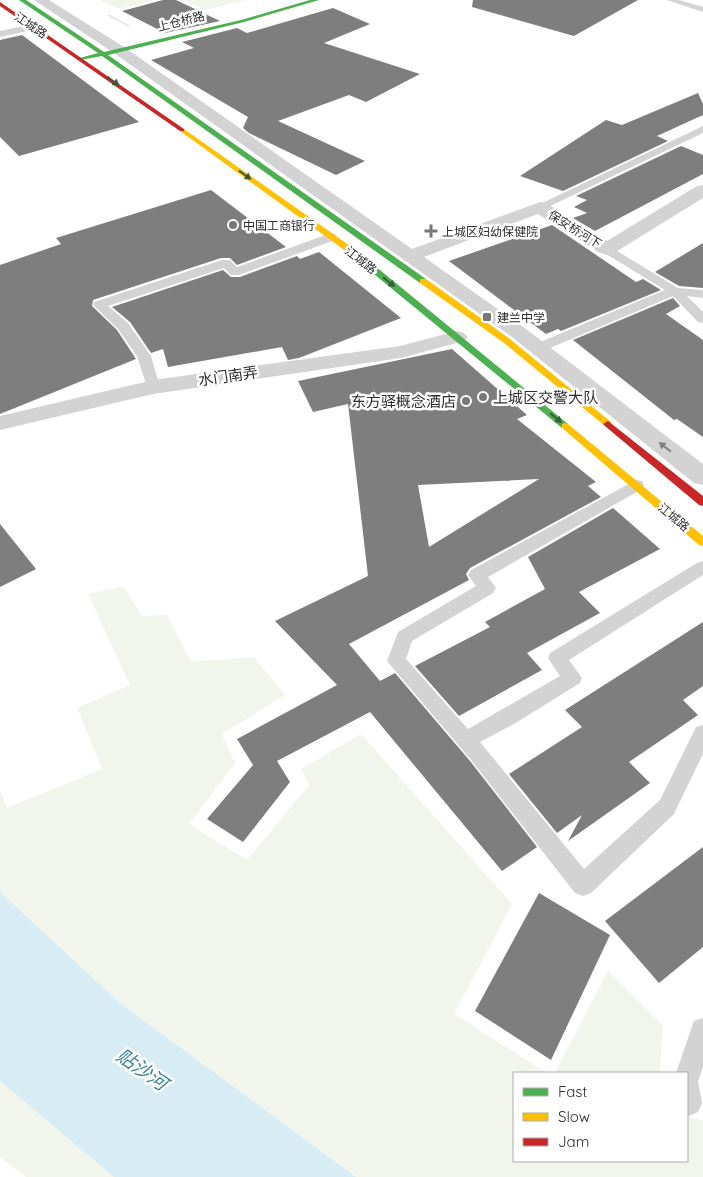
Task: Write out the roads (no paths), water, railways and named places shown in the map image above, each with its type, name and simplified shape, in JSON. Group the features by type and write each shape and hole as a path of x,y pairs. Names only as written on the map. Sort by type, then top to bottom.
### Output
{"street":[{"name":"江城路","path":"22,0 111,52 410,256 538,348 703,477"},
{"name":"江城路","path":"40,0 507,341 703,502"},
{"name":"上仓桥路","path":"82,59 316,0"},
{"name":"江城路","path":"0,4 82,59 331,236 703,542"},
{"name":"保安桥河下","path":"410,256 540,207 607,249 703,190"},
{"name":"水门南弄","path":"0,423 153,387 401,352 457,338"}],"lane":[{"path":"671,0 703,10"},
{"path":"0,34 33,27"},
{"path":"540,207 703,129"},
{"path":"153,387 144,356 123,326 99,305 226,263 235,272 331,236"},
{"path":"607,249 675,291 703,319"},
{"path":"538,348 675,291 703,294"},
{"path":"636,485 477,575 487,588 404,637 396,661 465,740 583,885 667,807 703,733"},
{"path":"465,740 507,718 573,678 557,658 703,566"},
{"path":"688,1074 703,1030"}],"water":[{"name":"贴沙河","path":"0,892 120,1003 356,1177 114,1177 0,1081"}],"place":[{"name":"中国工商银行","path":"233,225"},
{"name":"上城区妇幼保健院","path":"431,231"},
{"name":"建兰中学","path":"487,317"},
{"name":"上城区交警大队","path":"483,397"},
{"name":"东方驿概念酒店","path":"466,401"}]}
